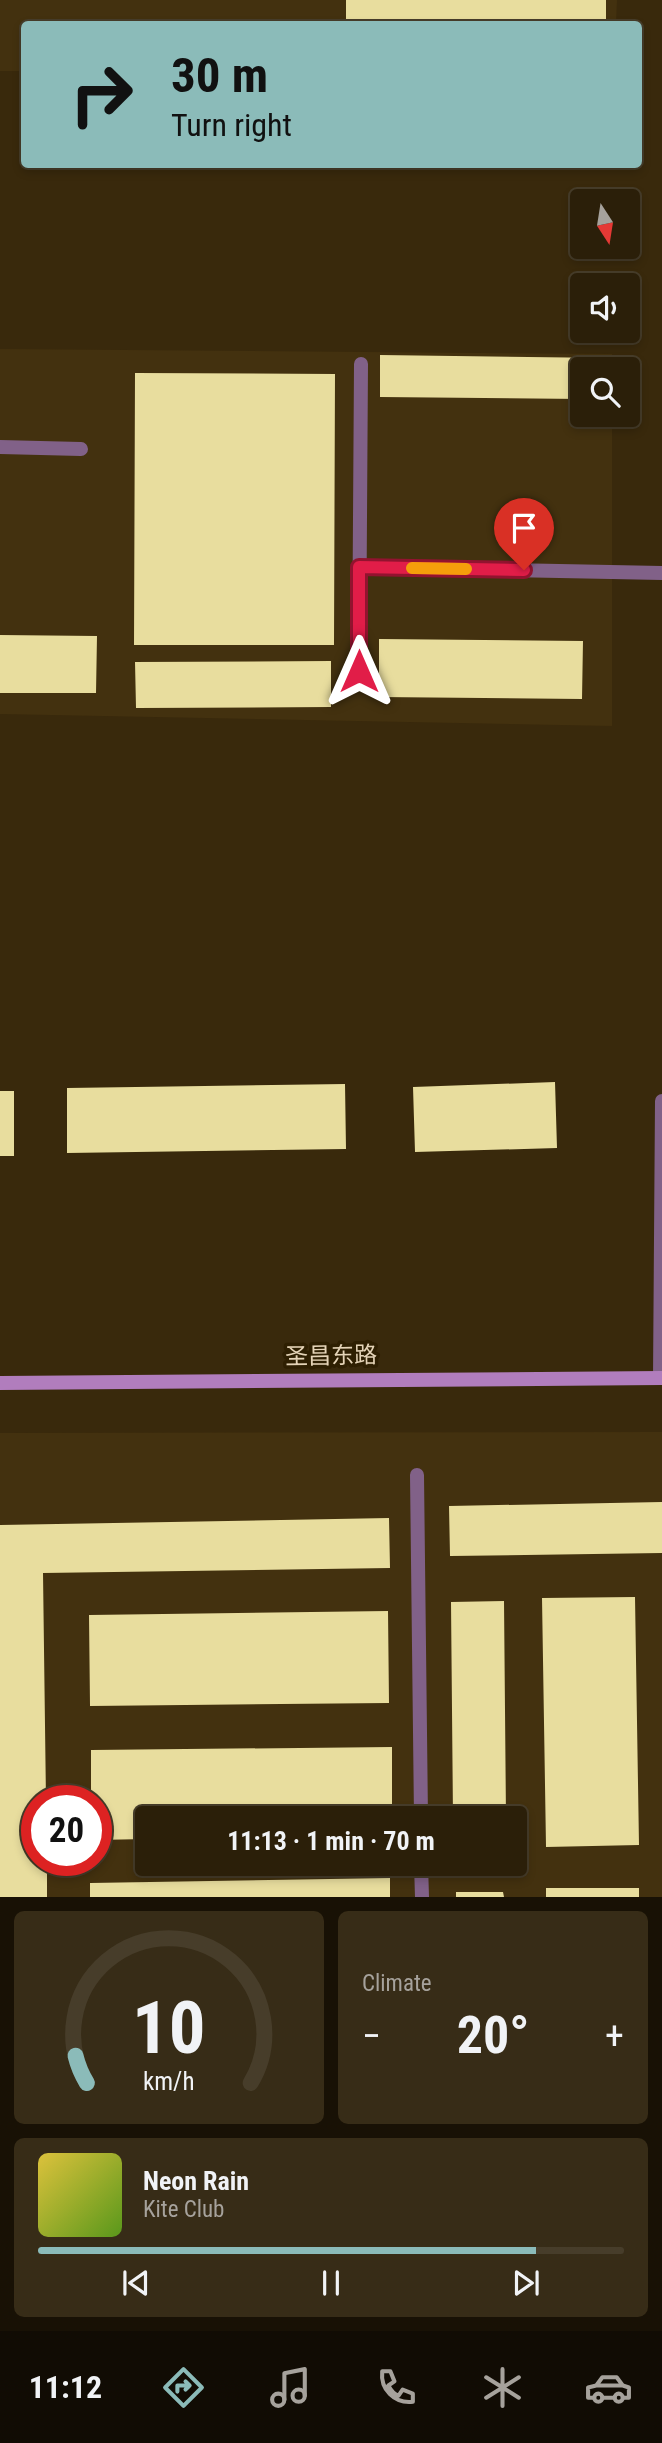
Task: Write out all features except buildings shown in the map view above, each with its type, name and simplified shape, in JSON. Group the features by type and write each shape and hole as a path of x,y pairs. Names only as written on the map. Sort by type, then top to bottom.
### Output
{"street":[{"path":"359,671 361,364"},
{"path":"0,447 81,449"},
{"path":"359,567 662,573"},
{"path":"661,1378 662,1101"},
{"name":"圣昌东路","path":"0,1383 661,1378"},
{"path":"416,1475 421,1806"},
{"path":"421,1876 422,1897"}],"shaded area":[{"path":"0,0 617,0 616,21 21,21 21,71 0,71"},
{"path":"0,349 612,354 612,357 570,357 570,427 612,427 612,726 0,714"},
{"path":"662,1432 662,1897 0,1897 0,1433"}],"slow traffic":[{"path":"412,568 466,569"}],"route":[{"path":"359,671 359,567 524,570"}]}
